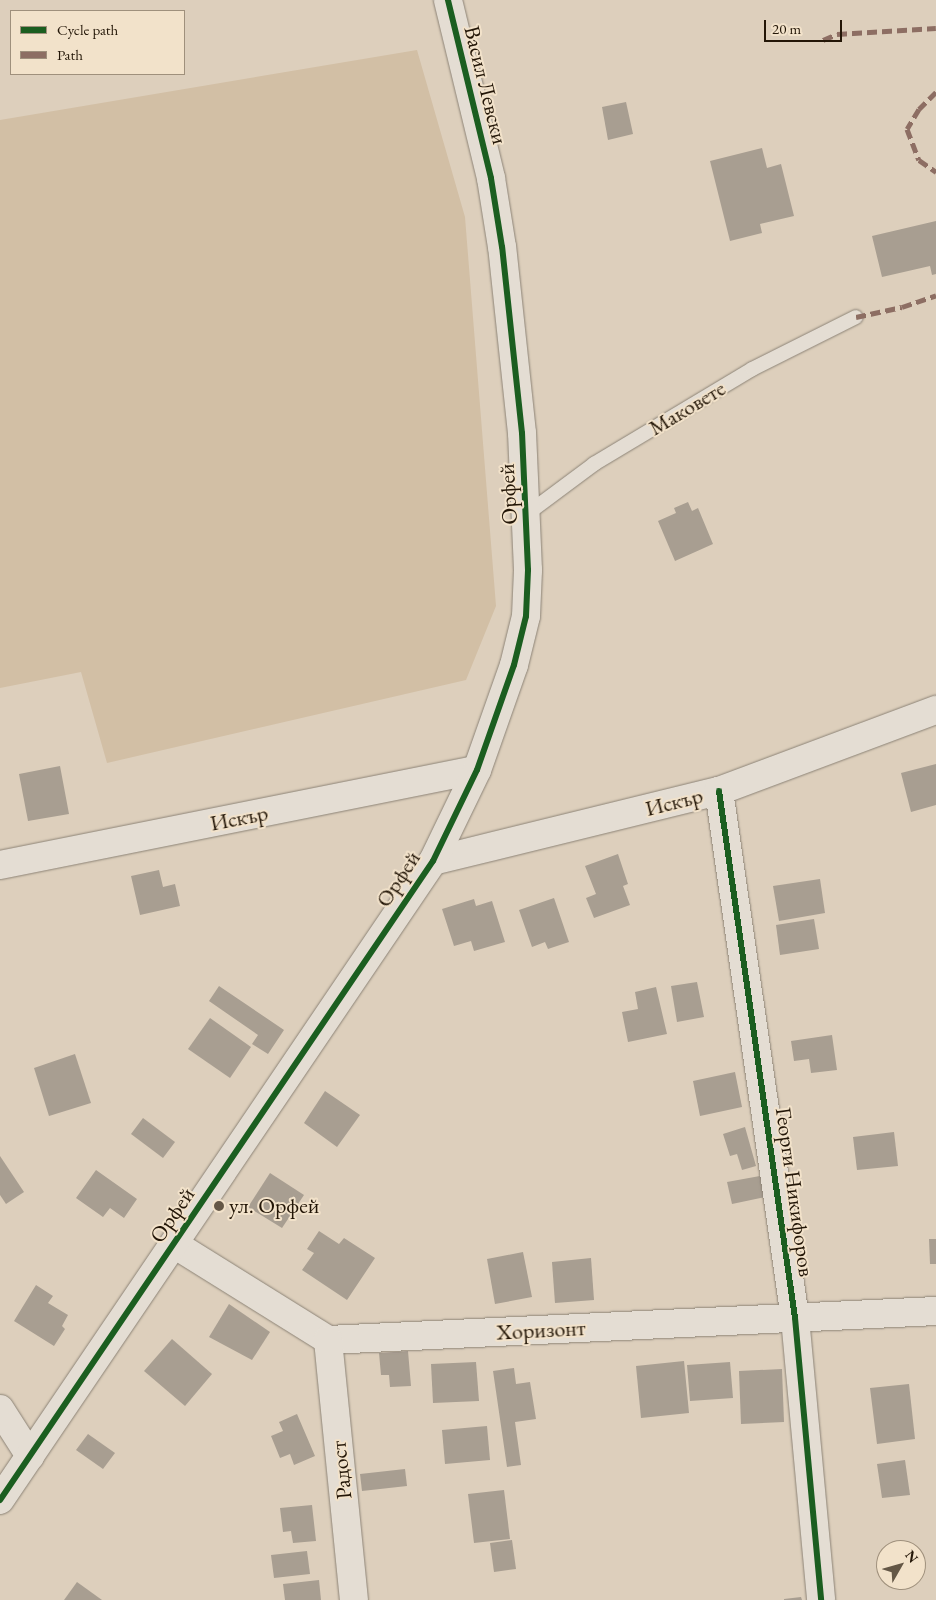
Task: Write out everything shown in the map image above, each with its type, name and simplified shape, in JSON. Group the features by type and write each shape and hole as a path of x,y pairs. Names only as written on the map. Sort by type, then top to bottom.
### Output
{"street":[{"name":"Васил Левски","path":"448,0 491,178"},
{"name":"Орфей","path":"0,1500 433,861 477,770 503,701 526,616 527,514 520,414 502,247 491,178"},
{"name":"Искър","path":"433,861 720,791 936,710"},
{"name":"Искър","path":"0,865 477,770"},
{"name":"Георги Никифоров","path":"720,791 795,1318 821,1600"},
{"path":"174,1244 328,1340"},
{"name":"Хоризонт","path":"328,1340 936,1311"},
{"name":"Радост","path":"328,1340 354,1600"},
{"path":"0,1409 30,1456"}],"lane":[{"name":"Маковете","path":"527,514 594,464 752,369 856,317"}],"shaded area":[{"path":"417,50 465,217 496,606 466,680 107,763 81,672 0,688 0,120"}],"building":[{"path":"626,102 633,134 608,140 602,107"},
{"path":"762,148 767,168 781,164 794,216 760,224 762,233 730,241 710,161"},
{"path":"936,221 936,274 932,275 930,266 882,277 872,236"},
{"path":"688,502 692,511 698,508 713,544 675,561 658,521 676,513 674,508"},
{"path":"936,764 936,805 911,812 901,773"},
{"path":"60,766 69,814 28,821 19,774"},
{"path":"618,854 628,884 623,886 630,905 594,918 586,898 596,894 585,866"},
{"path":"159,870 163,887 175,884 180,906 140,915 131,876"},
{"path":"820,879 825,913 779,921 773,886"},
{"path":"554,898 569,942 548,949 545,942 532,947 519,910"},
{"path":"474,899 476,906 492,901 505,942 474,951 471,941 454,946 442,909"},
{"path":"814,919 819,949 780,955 776,925"},
{"path":"697,982 704,1017 677,1022 671,986"},
{"path":"219,986 284,1030 268,1054 252,1044 258,1035 209,1001"},
{"path":"656,987 667,1034 628,1042 622,1012 638,1009 635,992"},
{"path":"210,1018 251,1047 230,1078 188,1049"},
{"path":"832,1035 837,1070 811,1073 809,1059 794,1061 791,1041"},
{"path":"75,1054 91,1103 49,1116 34,1068"},
{"path":"735,1072 742,1107 700,1116 693,1081"},
{"path":"325,1091 360,1115 337,1147 304,1123"},
{"path":"143,1118 175,1142 163,1158 131,1134"},
{"path":"745,1127 756,1166 742,1170 737,1154 730,1156 723,1134"},
{"path":"894,1132 898,1166 857,1170 853,1137"},
{"path":"0,1156 24,1192 6,1204 0,1195"},
{"path":"96,1170 137,1199 124,1218 110,1208 103,1217 76,1198"},
{"path":"270,1173 304,1195 282,1228 248,1207"},
{"path":"766,1175 770,1196 732,1204 727,1182"},
{"path":"319,1231 339,1244 344,1238 375,1258 347,1300 302,1270 314,1253 307,1249"},
{"path":"929,1239 936,1239 936,1264 930,1264"},
{"path":"523,1252 532,1297 495,1304 487,1259"},
{"path":"591,1258 594,1300 555,1303 552,1262"},
{"path":"36,1285 53,1296 48,1303 68,1315 62,1326 65,1329 54,1346 14,1321"},
{"path":"229,1304 270,1332 252,1360 209,1337"},
{"path":"172,1339 212,1374 185,1406 144,1371"},
{"path":"408,1351 411,1386 390,1387 389,1375 381,1375 379,1353"},
{"path":"684,1361 689,1413 641,1418 636,1366"},
{"path":"476,1362 479,1401 433,1403 431,1364"},
{"path":"730,1362 733,1398 690,1401 687,1365"},
{"path":"514,1368 516,1384 530,1382 536,1419 515,1422 521,1465 507,1467 493,1371"},
{"path":"782,1369 784,1422 741,1424 739,1371"},
{"path":"909,1384 915,1439 877,1444 870,1388"},
{"path":"297,1414 315,1456 294,1465 290,1454 280,1458 271,1436 283,1431 279,1422"},
{"path":"487,1426 490,1460 445,1464 442,1430"},
{"path":"88,1434 115,1453 103,1469 76,1450"},
{"path":"905,1460 910,1495 882,1498 877,1464"},
{"path":"405,1469 407,1486 362,1491 360,1474"},
{"path":"504,1490 510,1539 474,1543 468,1494"},
{"path":"312,1505 316,1541 293,1543 291,1531 283,1532 280,1508"},
{"path":"512,1540 516,1569 494,1572 490,1543"},
{"path":"307,1551 310,1574 274,1578 271,1555"},
{"path":"319,1580 321,1600 285,1600 283,1584"},
{"path":"77,1582 102,1600 64,1600"},
{"path":"801,1597 802,1600 784,1600 784,1599"}],"marked path":[{"path":"823,40 837,34 936,28"},
{"path":"936,92 919,109 907,129 919,160 936,172"},
{"path":"856,317 902,307 936,295"}],"cycle path":[{"path":"0,1500 433,861 477,770 514,665 526,616 528,570 522,433 502,247 491,178 448,0"},
{"path":"719,791 795,1318 821,1600"}],"place":[{"name":"ул. Орфей","path":"219,1206"}]}
